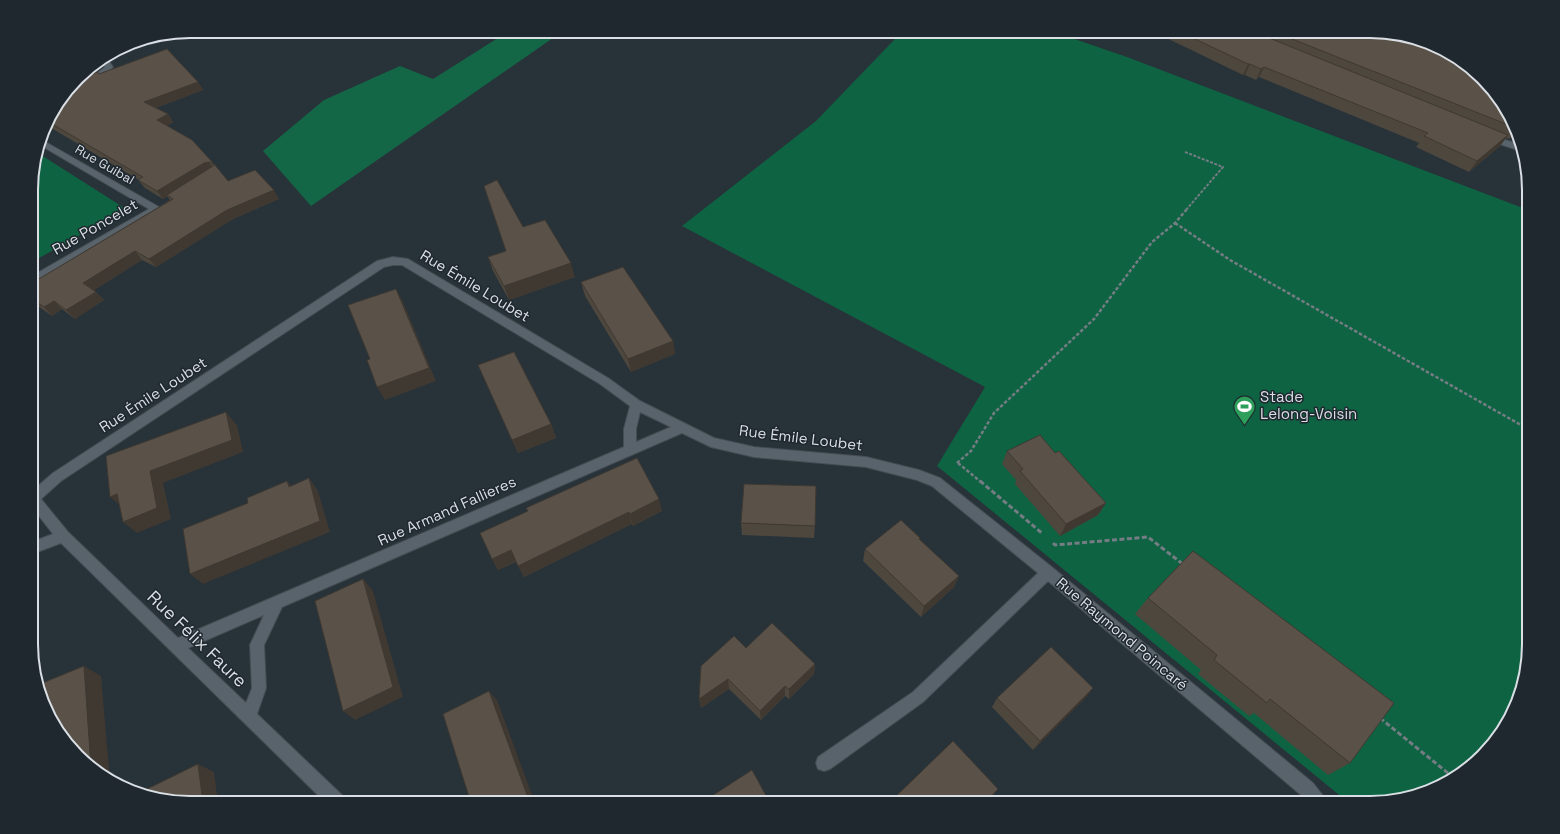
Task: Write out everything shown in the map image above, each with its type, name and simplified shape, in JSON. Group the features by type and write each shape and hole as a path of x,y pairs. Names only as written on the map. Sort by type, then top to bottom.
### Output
{"street":[{"path":"86,84 98,78 109,67 106,63"},
{"path":"1477,132 1516,146"},
{"name":"Rue Guibal","path":"45,144 160,207"},
{"name":"Rue Poncelet","path":"38,278 160,207"},
{"name":"Rue Émile Loubet","path":"38,494 57,477 381,264 393,261 404,262 604,382 636,404 711,442 754,452 866,462 919,474"},
{"path":"630,449 630,430 636,404"},
{"name":"Rue Armand Fallieres","path":"176,646 681,428"},
{"name":"Rue Raymond Poincaré","path":"919,474 936,482 1048,572 1307,790 1312,796"},
{"name":"Rue Félix Faure","path":"38,505 63,536 331,796"},
{"path":"38,546 63,536"},
{"path":"824,763 918,697 1048,572"},
{"path":"248,716 259,688 257,645 277,602"}],"path":[{"path":"936,482 971,451 994,413 1094,319 1152,242 1175,223 1223,167 1185,152"},
{"path":"1175,223 1230,260 1522,426"},
{"path":"958,463 1056,545 1148,537 1185,566"},
{"path":"1377,715 1449,774"}],"green space":[{"path":"498,38 553,38 311,206 263,151 324,100 400,66 433,79"},
{"name":"Stade Lelong-Voisin","path":"897,38 1071,38 1127,57 1522,208 1521,664 1514,693 1502,720 1491,737 1478,752 1463,765 1446,776 1410,791 1380,796 1340,796 937,466 985,387 682,226 816,121"},
{"path":"42,155 126,209 38,259 38,180"}],"building":[{"path":"1193,38 1269,38 1508,135 1477,161 1424,136 1428,133 1264,67 1261,69"},
{"path":"1290,38 1380,38 1419,46 1446,58 1463,69 1478,82 1491,97 1507,124"},
{"path":"167,49 198,82 144,102 168,114 157,120 192,140 214,164 209,162 204,163 157,191 138,180 143,177 53,125 69,97 82,82 97,72 99,74"},
{"path":"214,164 228,181 255,170 274,190 227,210 149,259 135,251 83,283 96,292 66,310 54,301 44,307 38,303 38,279 173,199 167,195"},
{"path":"497,180 523,227 545,220 571,263 504,286 488,257 506,251 484,186"},
{"path":"623,267 673,341 628,359 581,282"},
{"path":"396,289 429,368 377,387 367,360 370,359 348,305"},
{"path":"514,352 551,424 512,440 478,365"},
{"path":"226,412 232,440 150,471 157,508 123,522 117,494 110,497 106,456"},
{"path":"1040,435 1055,453 1059,451 1106,503 1066,524 1020,471 1023,469 1007,451"},
{"path":"637,458 659,499 518,566 511,550 492,559 480,533 528,511 526,508"},
{"path":"309,478 320,521 190,574 183,529 248,503 247,498 287,481 289,487"},
{"path":"744,484 816,486 815,526 741,523"},
{"path":"901,520 959,576 924,606 865,549"},
{"path":"1193,551 1394,703 1350,763 1270,699 1267,703 1214,660 1217,655 1148,598"},
{"path":"363,579 393,687 343,711 315,601"},
{"path":"772,623 815,664 789,689 785,686 760,711 728,679 699,699 701,666 734,636 746,648"},
{"path":"1051,647 1093,688 1040,741 997,698"},
{"path":"84,666 90,758 82,752 69,737 58,720 43,683"},
{"path":"489,691 527,796 469,796 443,714"},
{"path":"953,741 998,789 992,796 896,796"},
{"path":"198,764 202,796 170,795 146,790"},
{"path":"752,770 766,796 712,796"}],"place":[{"name":"Stade Lelong-Voisin","path":"1245,426"}]}
